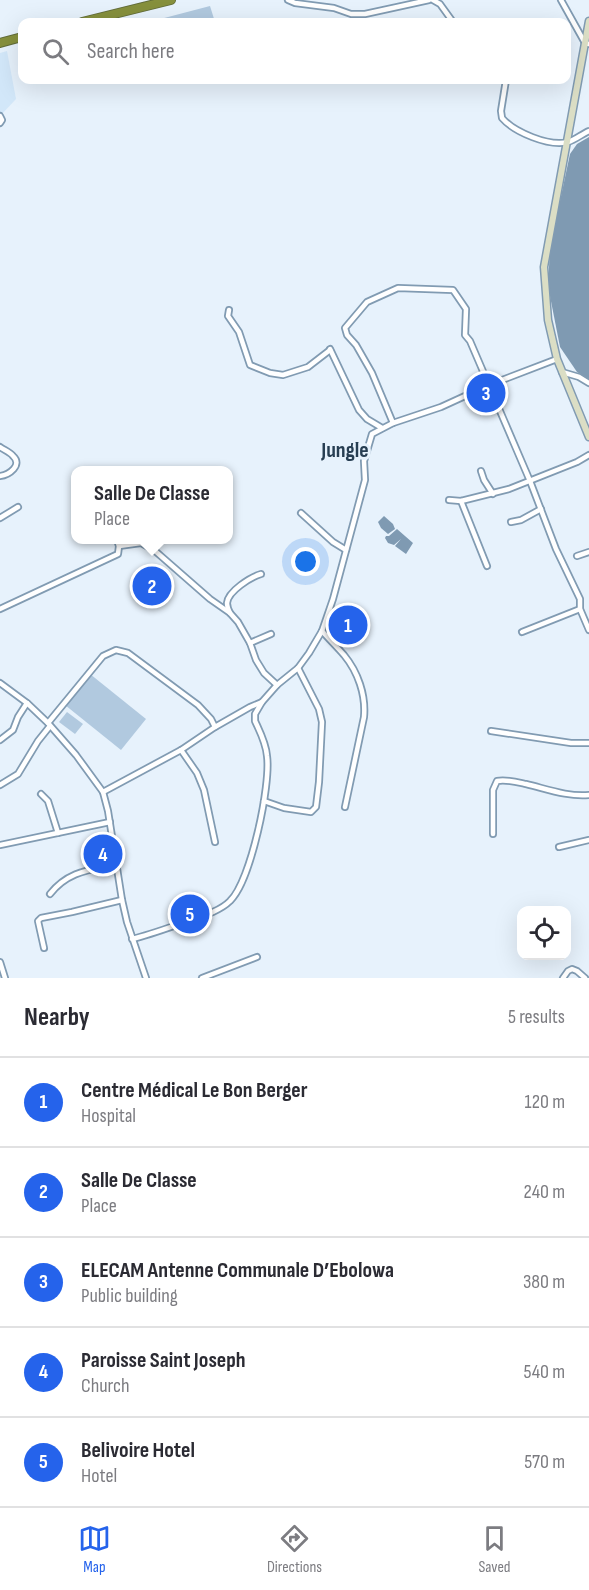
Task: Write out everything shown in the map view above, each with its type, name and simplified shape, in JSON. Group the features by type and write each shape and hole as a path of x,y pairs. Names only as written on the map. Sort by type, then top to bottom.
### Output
{"highway":[{"path":"98,18 171,0"},
{"path":"0,43 18,39"}],"street":[{"path":"288,0 334,8 351,14 365,14 431,0 440,4 450,18"},
{"path":"561,0 587,44"},
{"path":"589,21 587,44 544,267 548,320 557,359 589,437"},
{"path":"505,84 501,115 504,122 518,131 554,142 567,142 589,131"},
{"path":"0,116 2,120 0,123"},
{"path":"393,423 372,373 356,345 347,335 345,328 367,302 398,288 453,290 466,309 465,334 470,341 530,481 556,549 580,600 580,609 589,630"},
{"path":"229,310 228,316 239,332 250,365 270,373 283,375 308,367 329,349 358,410 382,428"},
{"path":"132,939 207,915 229,902 235,895 252,857 264,801 268,758 254,718 262,702 298,668 322,631 333,599 365,480 364,461 372,434 393,423 441,407 489,385 557,359"},
{"path":"562,372 589,383"},
{"path":"0,447 13,456 17,463 15,469 10,473 0,476"},
{"path":"449,500 460,501 509,489 589,455"},
{"path":"481,471 493,494"},
{"path":"460,501 487,566"},
{"path":"0,518 18,507"},
{"path":"511,522 521,520 541,509"},
{"path":"302,513 333,542 346,550"},
{"path":"0,609 118,554 119,546 134,544"},
{"path":"143,544 154,550 210,599 230,613 250,643 264,673 277,686"},
{"path":"577,556 589,552"},
{"path":"230,613 227,600 232,593 252,577 261,574"},
{"path":"580,600 589,597"},
{"path":"522,632 580,609"},
{"path":"322,631 344,656 361,685 365,704 345,807"},
{"path":"250,643 271,634"},
{"path":"0,785 18,774 49,725 103,656 116,650 128,653 198,705 211,719 214,727"},
{"path":"264,801 284,808 308,812 314,811 316,807 322,722 319,709 298,668"},
{"path":"0,683 27,703 49,725 76,755 103,792 122,900 132,939 146,978"},
{"path":"103,792 181,750 214,727 262,702"},
{"path":"0,740 13,730 27,703"},
{"path":"491,730 571,743 589,743"},
{"path":"181,750 197,773 204,790 216,842"},
{"path":"493,834 493,790 497,781 515,782 577,796 589,795"},
{"path":"41,794 48,801 58,833"},
{"path":"0,845 110,822"},
{"path":"559,847 589,840"},
{"path":"50,894 55,887 79,872 117,864"},
{"path":"44,948 38,921 41,918 122,900"},
{"path":"201,978 256,957"},
{"path":"0,962 3,977"},
{"path":"563,978 572,969 585,978"}],"shaded area":[{"path":"210,6 214,18 164,18"},
{"path":"7,51 16,99 0,116 0,53"},
{"path":"589,137 589,379 577,372 560,347 548,286 550,248 570,154 577,144"},
{"path":"384,516 395,529 388,534 378,522"},
{"path":"397,529 413,543 406,554 395,546 401,539 394,545 388,543 385,538"},
{"path":"90,674 146,719 121,750 65,705"},
{"path":"67,712 83,724 75,734 59,722"}],"place":[{"name":"ELECAM Antenne Communale D’Ebolowa","path":"486,393"},
{"name":"Salle De Classe","path":"152,586"},
{"name":"Centre Médical Le Bon Berger","path":"348,625"},
{"name":"Paroisse Saint Joseph","path":"103,854"},
{"name":"Belivoire Hotel","path":"190,914"}],"district":[{"name":"Jungle","path":"345,450"}]}
